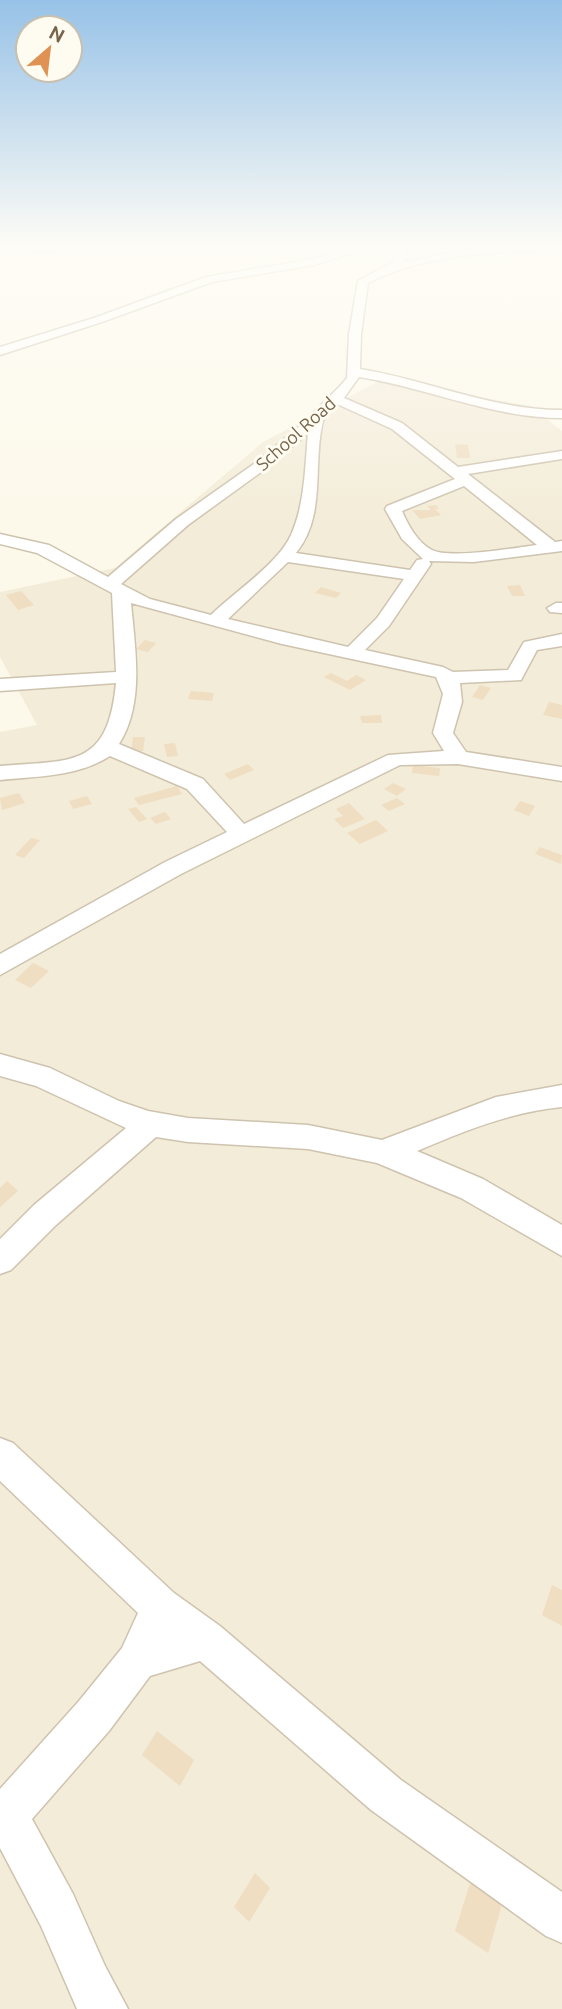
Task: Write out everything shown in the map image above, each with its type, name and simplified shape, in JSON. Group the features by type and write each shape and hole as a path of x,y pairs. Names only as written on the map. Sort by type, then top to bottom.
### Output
{"street":[{"path":"0,351 39,339"},
{"name":"School Road","path":"116,587 182,522 263,464 336,399 353,378 355,339"},
{"path":"353,372 387,376 474,402 537,413 562,414"},
{"path":"336,399 397,426 557,547"},
{"path":"215,621 284,556 299,537 308,501 317,417"},
{"path":"557,547 455,558 428,555 421,551 393,509 460,476 562,455"},
{"path":"0,539 26,545 69,561 144,603 430,670 449,678 514,676 528,646 562,640"},
{"path":"0,552 26,545"},
{"path":"352,653 383,622 428,555"},
{"path":"284,556 415,576"},
{"path":"0,773 64,767 89,761 108,747 120,722 126,699 116,587"},
{"path":"0,685 126,677"},
{"path":"449,678 453,688 443,733 459,757"},
{"path":"108,747 195,784 241,835"},
{"path":"5,961 173,868 395,759 423,755 459,757 562,774"},
{"path":"0,1065 43,1076 121,1115 150,1124 191,1130 307,1136 387,1151 445,1174 512,1209 562,1242"},
{"path":"387,1151 462,1119 547,1096 562,1096"},
{"path":"0,1261 45,1214 150,1124"},
{"path":"0,1456 160,1607 206,1640 386,1795 562,1920"},
{"path":"104,2009 88,1983 57,1910 3,1819 94,1716 136,1662 160,1607"},
{"path":"136,1662 166,1650 206,1640"}],"shaded area":[{"path":"381,380 531,406 562,431 562,2009 0,2009 0,732 37,725 0,657 0,592 115,568 263,442"}],"building":[{"path":"455,444 468,445 470,458 457,458"},
{"path":"436,505 439,509 435,509 441,515 420,519 412,510 431,510 427,506"},
{"path":"520,585 525,596 512,596 507,586"},
{"path":"321,587 341,593 336,598 315,593"},
{"path":"21,591 34,605 18,610 6,595"},
{"path":"145,640 156,643 148,652 136,649"},
{"path":"331,673 347,681 356,675 366,680 350,690 324,677"},
{"path":"480,685 491,688 483,700 472,697"},
{"path":"191,691 214,693 212,701 188,699"},
{"path":"549,702 562,705 562,719 543,715"},
{"path":"381,715 382,723 362,723 360,716"},
{"path":"133,737 145,737 143,751 131,752"},
{"path":"175,743 178,756 167,757 164,744"},
{"path":"248,764 254,770 230,780 224,774"},
{"path":"413,765 440,768 439,776 412,773"},
{"path":"393,783 406,789 397,796 384,789"},
{"path":"177,786 182,794 139,805 134,798"},
{"path":"19,793 25,803 2,810 0,798"},
{"path":"87,796 92,804 73,809 69,801"},
{"path":"397,798 405,804 389,811 381,805"},
{"path":"520,801 535,806 529,816 514,810"},
{"path":"349,803 365,819 343,828 334,819 343,816 336,809"},
{"path":"136,807 147,819 139,822 128,809"},
{"path":"165,812 171,819 156,824 150,818"},
{"path":"376,820 388,831 360,844 347,833"},
{"path":"31,838 40,840 24,858 15,855"},
{"path":"540,847 562,855 561,864 535,854"},
{"path":"33,963 49,971 31,988 15,980"},
{"path":"7,1181 18,1191 0,1207 0,1188"},
{"path":"552,1585 562,1590 562,1626 542,1615"},
{"path":"157,1731 194,1760 180,1786 142,1755"},
{"path":"255,1873 270,1888 249,1922 234,1907"},
{"path":"473,1874 505,1894 488,1953 455,1931"}]}
